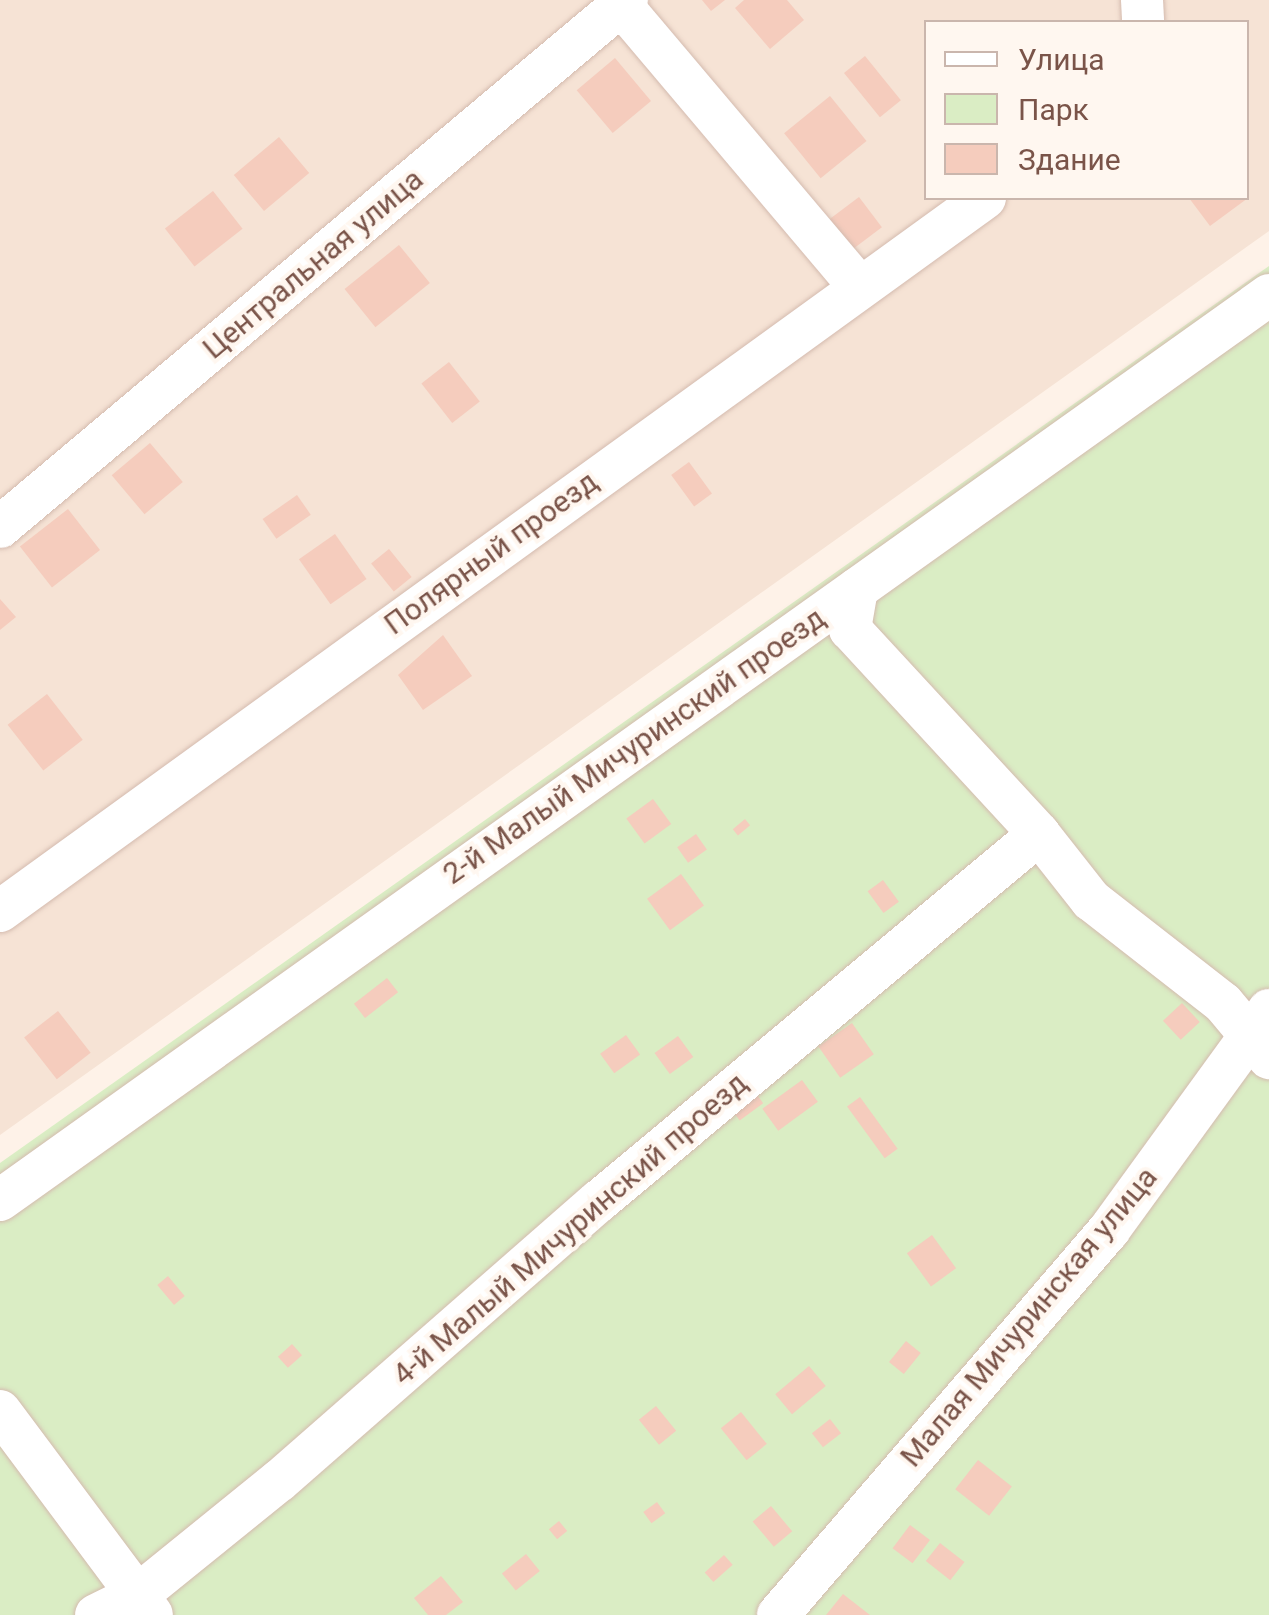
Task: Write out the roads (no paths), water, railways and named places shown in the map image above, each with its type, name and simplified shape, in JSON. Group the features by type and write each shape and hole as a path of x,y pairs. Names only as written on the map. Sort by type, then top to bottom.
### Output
{"lane":[{"path":"622,2 858,285"},
{"name":"Центральная улица","path":"0,527 622,2"},
{"name":"Полярный проезд","path":"0,911 858,285 982,200"},
{"name":"2-й Малый Мичуринский проезд","path":"0,1200 793,633 854,610 1269,296"},
{"path":"854,610 1091,900 1262,1037"},
{"name":"4-й Малый Мичуринский проезд","path":"96,1615 146,1604 280,1480 927,921 1039,834"},
{"name":"Малая Мичуринская улица","path":"778,1615 1109,1230 1262,1037"},
{"path":"0,1411 146,1604"}]}
